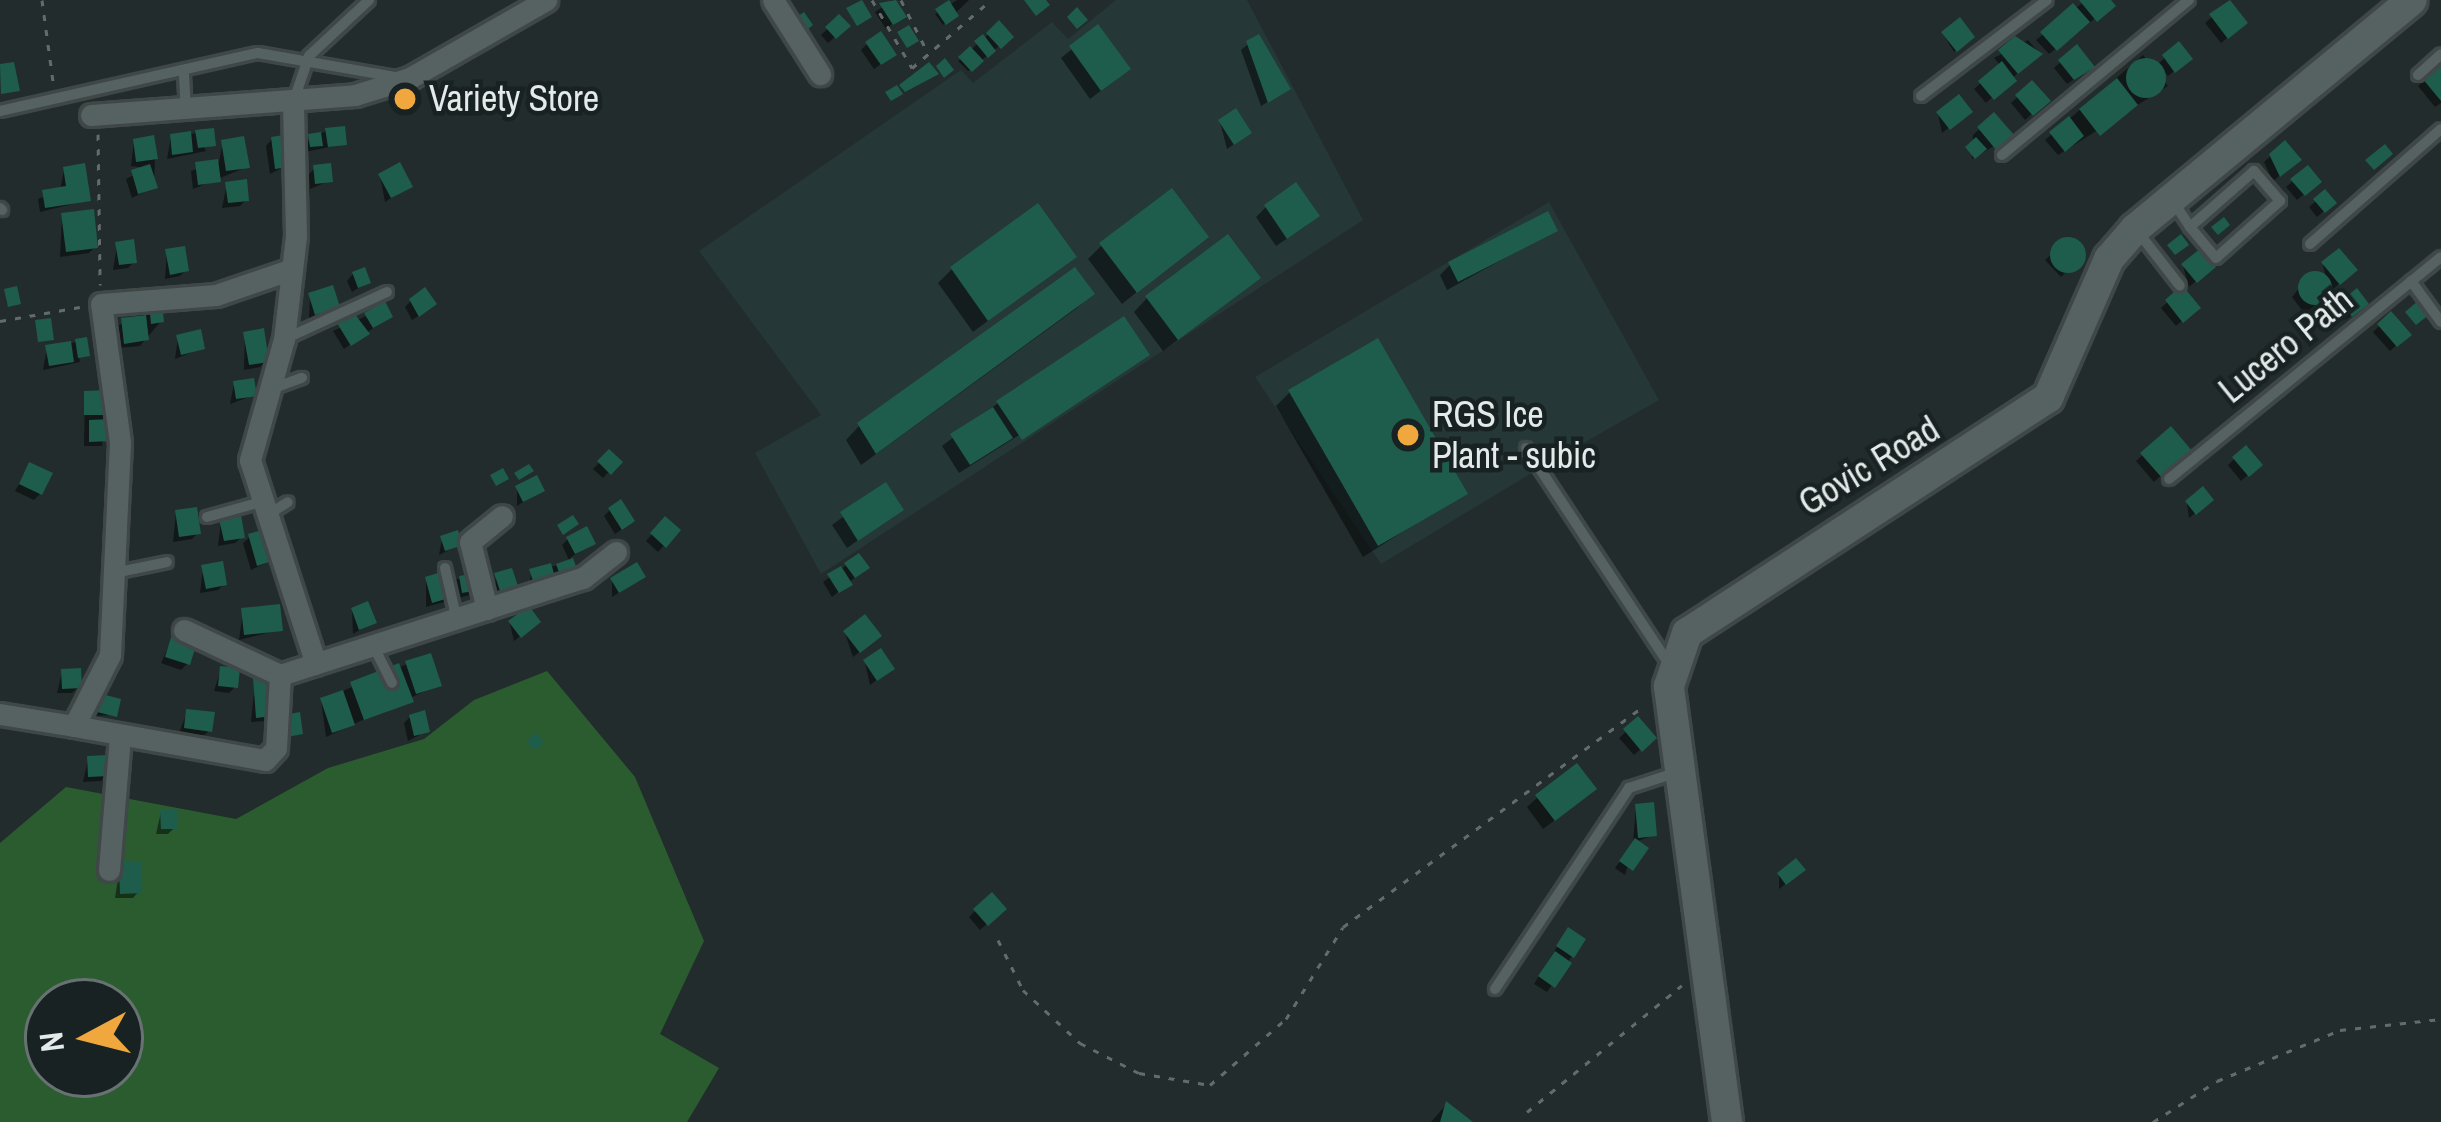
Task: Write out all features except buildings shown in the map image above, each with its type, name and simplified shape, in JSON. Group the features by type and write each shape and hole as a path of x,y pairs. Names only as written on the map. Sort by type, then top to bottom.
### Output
{"main road":[{"name":"Govic Road","path":"1669,675 1687,633 1777,568 2048,398 2109,259 2135,230 2169,196 2412,0"},
{"path":"1669,675 1727,1122"}],"street":[{"path":"98,114 293,103 410,78 546,0"},
{"path":"773,0 820,74"},
{"path":"293,103 292,269 284,339 250,460 316,664"},
{"path":"74,726 113,643 111,574 120,442 101,304 216,295 292,269"},
{"path":"488,610 470,542 502,517"},
{"path":"184,629 280,675 583,578 616,552"},
{"path":"0,714 265,760 276,748 280,675"},
{"path":"109,870 120,736"}],"lane":[{"path":"293,103 309,56 369,0"},
{"path":"1921,96 2048,0"},
{"path":"2002,155 2189,0"},
{"path":"0,110 52,101 113,79 184,75 258,53 309,56 410,78"},
{"path":"2418,75 2441,54"},
{"path":"184,75 186,108"},
{"path":"2310,244 2441,129"},
{"path":"2169,196 2190,227 2220,258 2280,201 2254,170 2190,227"},
{"path":"2135,230 2180,286"},
{"name":"Lucero Path","path":"2169,479 2441,257"},
{"path":"2411,281 2441,322"},
{"path":"284,339 387,292"},
{"path":"271,389 302,378"},
{"path":"1526,448 1669,675"},
{"path":"207,517 289,502"},
{"path":"111,574 167,562"},
{"path":"445,568 456,616"},
{"path":"374,647 392,683"},
{"path":"1495,989 1629,788 1682,772"}],"path":[{"path":"42,0 52,101"},
{"path":"872,0 912,68 991,0"},
{"path":"901,0 929,54"},
{"path":"0,321 101,304 94,146 98,114"},
{"path":"998,940 1023,990 1080,1043 1139,1073 1210,1085 1286,1019 1343,927 1669,675"},
{"path":"1527,1112 1637,1013 1709,969"},
{"path":"2153,1122 2217,1081 2340,1030 2441,1019"}],"shaded area":[{"path":"1116,0 1247,0 1363,220 821,574 755,453 821,415 699,251 961,70 973,83 1052,22 1068,39"},
{"path":"1549,202 1659,400 1543,466 1658,632 1655,660 1532,473 1381,564 1255,377"}],"green space":[{"path":"547,671 635,777 704,941 660,1034 719,1068 687,1122 0,1122 0,843 66,787 236,819 328,768 424,739 474,700"}],"place":[{"name":"Variety Store","path":"405,99"},
{"name":"RGS Ice Plant - subic","path":"1408,435"}]}
